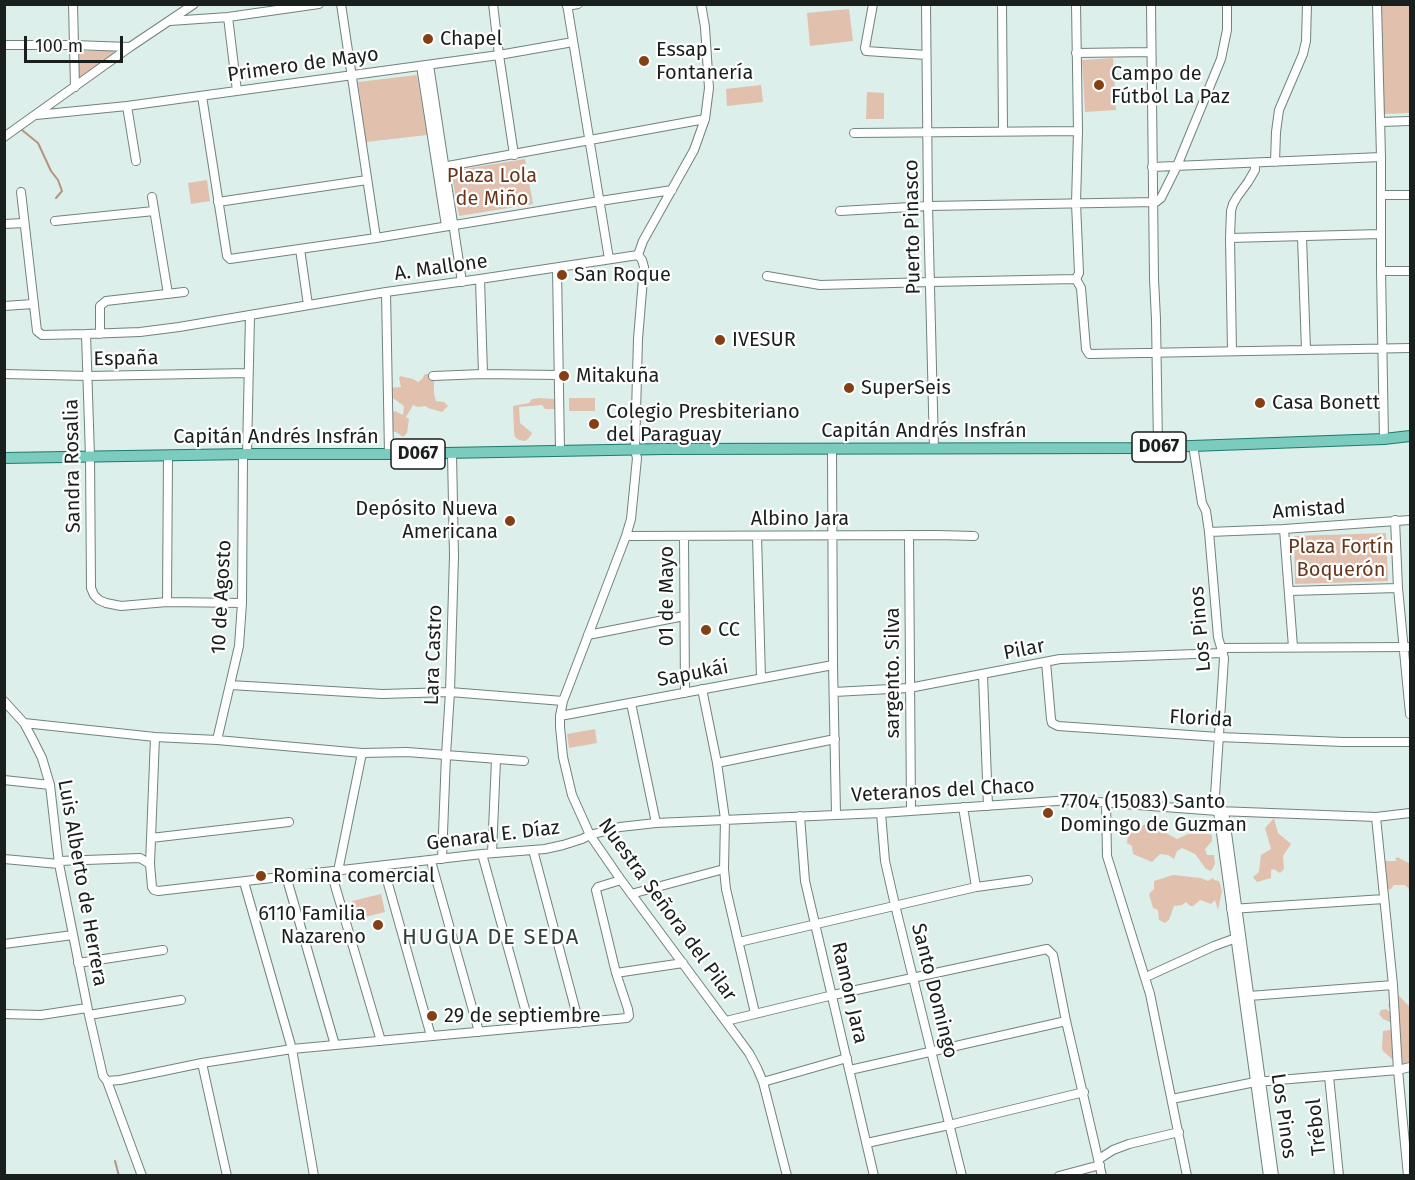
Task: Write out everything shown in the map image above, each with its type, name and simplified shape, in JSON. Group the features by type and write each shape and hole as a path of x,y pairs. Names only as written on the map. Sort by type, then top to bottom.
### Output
{"main road":[{"name":"Capitán Andrés Insfrán","path":"4,458 635,450 1158,447 1384,439 1410,436"}],"street":[{"path":"73,4 75,87"},
{"path":"4,136 194,4"},
{"path":"169,21 228,18 319,4"},
{"path":"341,4 376,238"},
{"path":"493,4 514,155"},
{"path":"578,4 567,5 609,259"},
{"path":"638,255 643,241 694,150 705,119 709,88 702,4"},
{"path":"873,4 866,51 926,55"},
{"name":"Puerto Pinasco","path":"926,4 934,449"},
{"path":"1002,4 1003,131"},
{"path":"1076,4 1078,131 1076,203 1079,273 1076,279"},
{"path":"1151,4 1158,447"},
{"path":"840,212 928,206 1153,202 1161,198 1177,166 1221,59 1227,30 1227,4"},
{"path":"1275,162 1279,110 1303,54 1306,41 1307,4"},
{"path":"1377,4 1384,439"},
{"path":"228,18 237,91"},
{"name":"Primero de Mayo","path":"36,115 202,96 499,55 573,42"},
{"path":"4,45 130,47"},
{"path":"1076,53 1151,52"},
{"path":"425,65 450,225 462,282"},
{"path":"202,96 228,258 376,238 672,190"},
{"path":"127,106 136,160"},
{"path":"441,167 705,119"},
{"path":"1380,122 1410,121"},
{"path":"854,134 1078,131"},
{"path":"1152,166 1381,157"},
{"path":"1232,351 1230,238 1233,204 1255,170 1255,163"},
{"path":"218,202 367,180"},
{"path":"4,306 33,304 21,192"},
{"path":"1381,195 1410,195"},
{"path":"152,197 168,294"},
{"path":"55,221 154,211"},
{"path":"4,224 24,223"},
{"path":"1230,238 1381,234"},
{"path":"1302,237 1306,350"},
{"path":"300,249 308,305"},
{"name":"A. Mallone","path":"33,304 39,334 100,334 180,327 386,292 638,255"},
{"name":"Nuestra Señora del Pilar","path":"638,255 644,267 638,339 635,450 637,458 631,519 563,701 560,716 561,739 572,795 590,835 749,1053 763,1082 787,1176"},
{"path":"557,268 560,451"},
{"path":"1381,271 1410,271"},
{"path":"767,276 820,285 1076,279"},
{"path":"480,279 483,374"},
{"path":"1076,279 1081,288 1087,352 1092,354 1410,348"},
{"path":"100,334 100,306 104,302 184,292"},
{"path":"386,292 389,454"},
{"name":"10 de Agosto","path":"217,740 239,646 250,315"},
{"name":"Sandra Rosalia","path":"86,334 91,588 99,600 121,606 166,602"},
{"name":"España","path":"4,374 88,376 248,373"},
{"path":"433,376 559,375"},
{"name":"Los Pinos","path":"1193,445 1202,503 1206,511 1218,637 1224,658 1219,737 1218,811 1249,996 1258,1082 1274,1176"},
{"path":"832,449 836,814"},
{"name":"Lara Castro","path":"442,859 454,556 452,453"},
{"path":"168,455 166,602 242,603"},
{"path":"1395,520 1398,588 1407,647 1410,714"},
{"name":"Amistad","path":"1209,532 1410,520"},
{"path":"1284,529 1293,646"},
{"name":"Albino Jara","path":"626,536 974,536"},
{"name":"01 de Mayo","path":"684,536 685,693"},
{"path":"757,536 761,678"},
{"name":"sargento. Silva","path":"909,536 911,811"},
{"path":"1289,591 1398,588"},
{"path":"588,635 684,616"},
{"name":"Pilar","path":"834,692 909,688 1059,659 1293,646 1407,647"},
{"name":"Florida","path":"1047,662 1051,719 1058,726 1219,737 1410,742"},
{"name":"Sapukái","path":"560,716 833,665"},
{"path":"983,675 988,806"},
{"path":"230,685 382,694 450,692 563,701"},
{"path":"702,689 717,763 725,819 726,889 755,1013"},
{"name":"Luis Alberto de Herrera","path":"4,701 24,723 42,758 50,785 59,863 72,935 103,1076 107,1081 142,1176"},
{"path":"631,703 656,823"},
{"path":"24,723 155,737 362,753 407,752 524,761"},
{"path":"4,859 59,863 140,858 150,864 155,737"},
{"path":"717,763 835,739"},
{"path":"362,753 335,872 381,1041"},
{"path":"492,853 496,760"},
{"path":"4,780 50,785"},
{"name":"Veteranos del Chaco","path":"836,814 1071,800 1218,811 1376,817 1410,813"},
{"path":"1106,802 1107,856 1146,977 1187,1176"},
{"path":"963,807 976,887"},
{"name":"Santo Domingo","path":"881,813 885,861 962,1176"},
{"name":"Genaral E. Díaz","path":"150,864 154,890 158,891 533,850 563,845 620,827 656,823 836,814"},
{"name":"Ramon Jara","path":"800,816 805,881 874,1176"},
{"path":"1376,817 1393,985 1408,1176"},
{"path":"151,838 289,822"},
{"path":"533,850 579,1023"},
{"path":"482,854 530,1027"},
{"path":"431,861 479,1032"},
{"path":"383,866 431,1036"},
{"path":"631,894 724,869"},
{"path":"286,876 335,1045"},
{"path":"107,1081 292,1049 625,1019 629,1016 628,1009 616,973 596,890 598,887 621,880"},
{"path":"739,942 976,887 1028,880"},
{"path":"244,882 292,1049 314,1176"},
{"path":"1234,909 1384,899"},
{"path":"4,944 72,935"},
{"path":"1146,977 1238,937 1268,1176"},
{"path":"78,963 163,950"},
{"path":"726,1021 833,995 1047,950 1053,955 1102,1176"},
{"path":"616,973 683,963"},
{"path":"1249,996 1393,985"},
{"path":"4,1014 41,1015 88,1012 181,1000"},
{"path":"850,1070 1066,1021"},
{"path":"763,1082 847,1058"},
{"path":"202,1063 227,1176"},
{"path":"1172,1099 1258,1082 1398,1070 1410,1067"},
{"name":"Trébol","path":"1329,1076 1339,1176"},
{"path":"867,1143 1084,1092"},
{"path":"1059,1176 1099,1162 1113,1150 1179,1132"}],"green space":[{"path":"1379,5 1410,5 1410,113 1383,114"},
{"path":"849,9 853,41 810,46 807,13"},
{"path":"80,51 113,51 114,53 79,78 78,53"},
{"name":"Campo de Fútbol La Paz","path":"1113,58 1116,110 1085,112 1082,60"},
{"path":"417,75 427,135 366,142 358,82"},
{"path":"761,85 763,102 727,106 726,89"},
{"path":"867,92 884,93 884,119 866,119"},
{"name":"Plaza Lola de Miño","path":"525,159 533,204 459,216 451,171"},
{"path":"207,180 210,201 191,204 188,183"},
{"path":"425,374 430,374 434,378 436,401 444,402 448,406 442,412 426,406 413,405 406,417 409,419 407,433 403,437 396,432 389,431 390,413 395,411 403,415 404,406 390,396 390,388 401,387 400,376 418,382"},
{"path":"540,398 554,399 557,404 555,409 545,409 542,405 519,407 520,423 532,433 525,441 519,440 515,437 514,432 513,406"},
{"path":"569,398 595,398 595,411 569,411"},
{"name":"Plaza Fortín Boquerón","path":"1386,533 1388,581 1295,584 1294,536"},
{"path":"595,729 597,743 569,748 567,734"},
{"path":"1274,818 1278,833 1291,844 1283,856 1284,869 1280,873 1274,869 1271,870 1271,878 1257,882 1253,877 1259,872 1261,855 1271,849 1265,828"},
{"path":"1148,823 1162,824 1164,832 1177,839 1188,834 1210,834 1212,841 1205,849 1207,855 1214,855 1215,864 1211,871 1206,869 1195,854 1182,848 1177,851 1174,859 1160,854 1152,862 1133,854 1132,846 1127,843 1128,833"},
{"path":"1397,857 1410,865 1410,890 1405,885 1394,885 1391,889 1386,890 1378,861 1397,861 1395,859"},
{"path":"1173,875 1208,881 1213,878 1219,881 1222,891 1218,910 1215,900 1211,904 1200,900 1193,906 1186,902 1174,906 1169,920 1165,923 1159,920 1158,910 1153,908 1149,894 1154,889 1154,881"},
{"path":"381,894 385,912 357,919 352,901"},
{"path":"1391,996 1399,996 1410,1007 1410,1063 1401,1067 1382,1048 1383,1031 1390,1030 1392,1023 1383,1019 1379,1014 1381,1010 1393,1011 1388,1006"}],"waterway":[{"path":"22,130 38,143 51,171 58,180 62,191 56,198"},
{"path":"115,1161 119,1176"}],"place":[{"name":"Chapel","path":"428,39"},
{"name":"Essap - Fontanería","path":"644,61"},
{"name":"Campo de Fútbol La Paz","path":"1099,85"},
{"name":"San Roque","path":"562,275"},
{"name":"IVESUR","path":"720,340"},
{"name":"Mitakuña","path":"564,376"},
{"name":"SuperSeis","path":"849,388"},
{"name":"Casa Bonett","path":"1260,403"},
{"name":"Colegio Presbiteriano del Paraguay","path":"594,424"},
{"name":"Depósito Nueva Americana","path":"510,521"},
{"name":"CC","path":"706,630"},
{"name":"7704 (15083) Santo Domingo de Guzman","path":"1048,813"},
{"name":"Romina comercial","path":"261,876"},
{"name":"6110 Familia Nazareno","path":"378,925"},
{"name":"29 de septiembre","path":"432,1016"}],"district":[{"name":"HUGUA DE SEDA","path":"491,938"}]}
